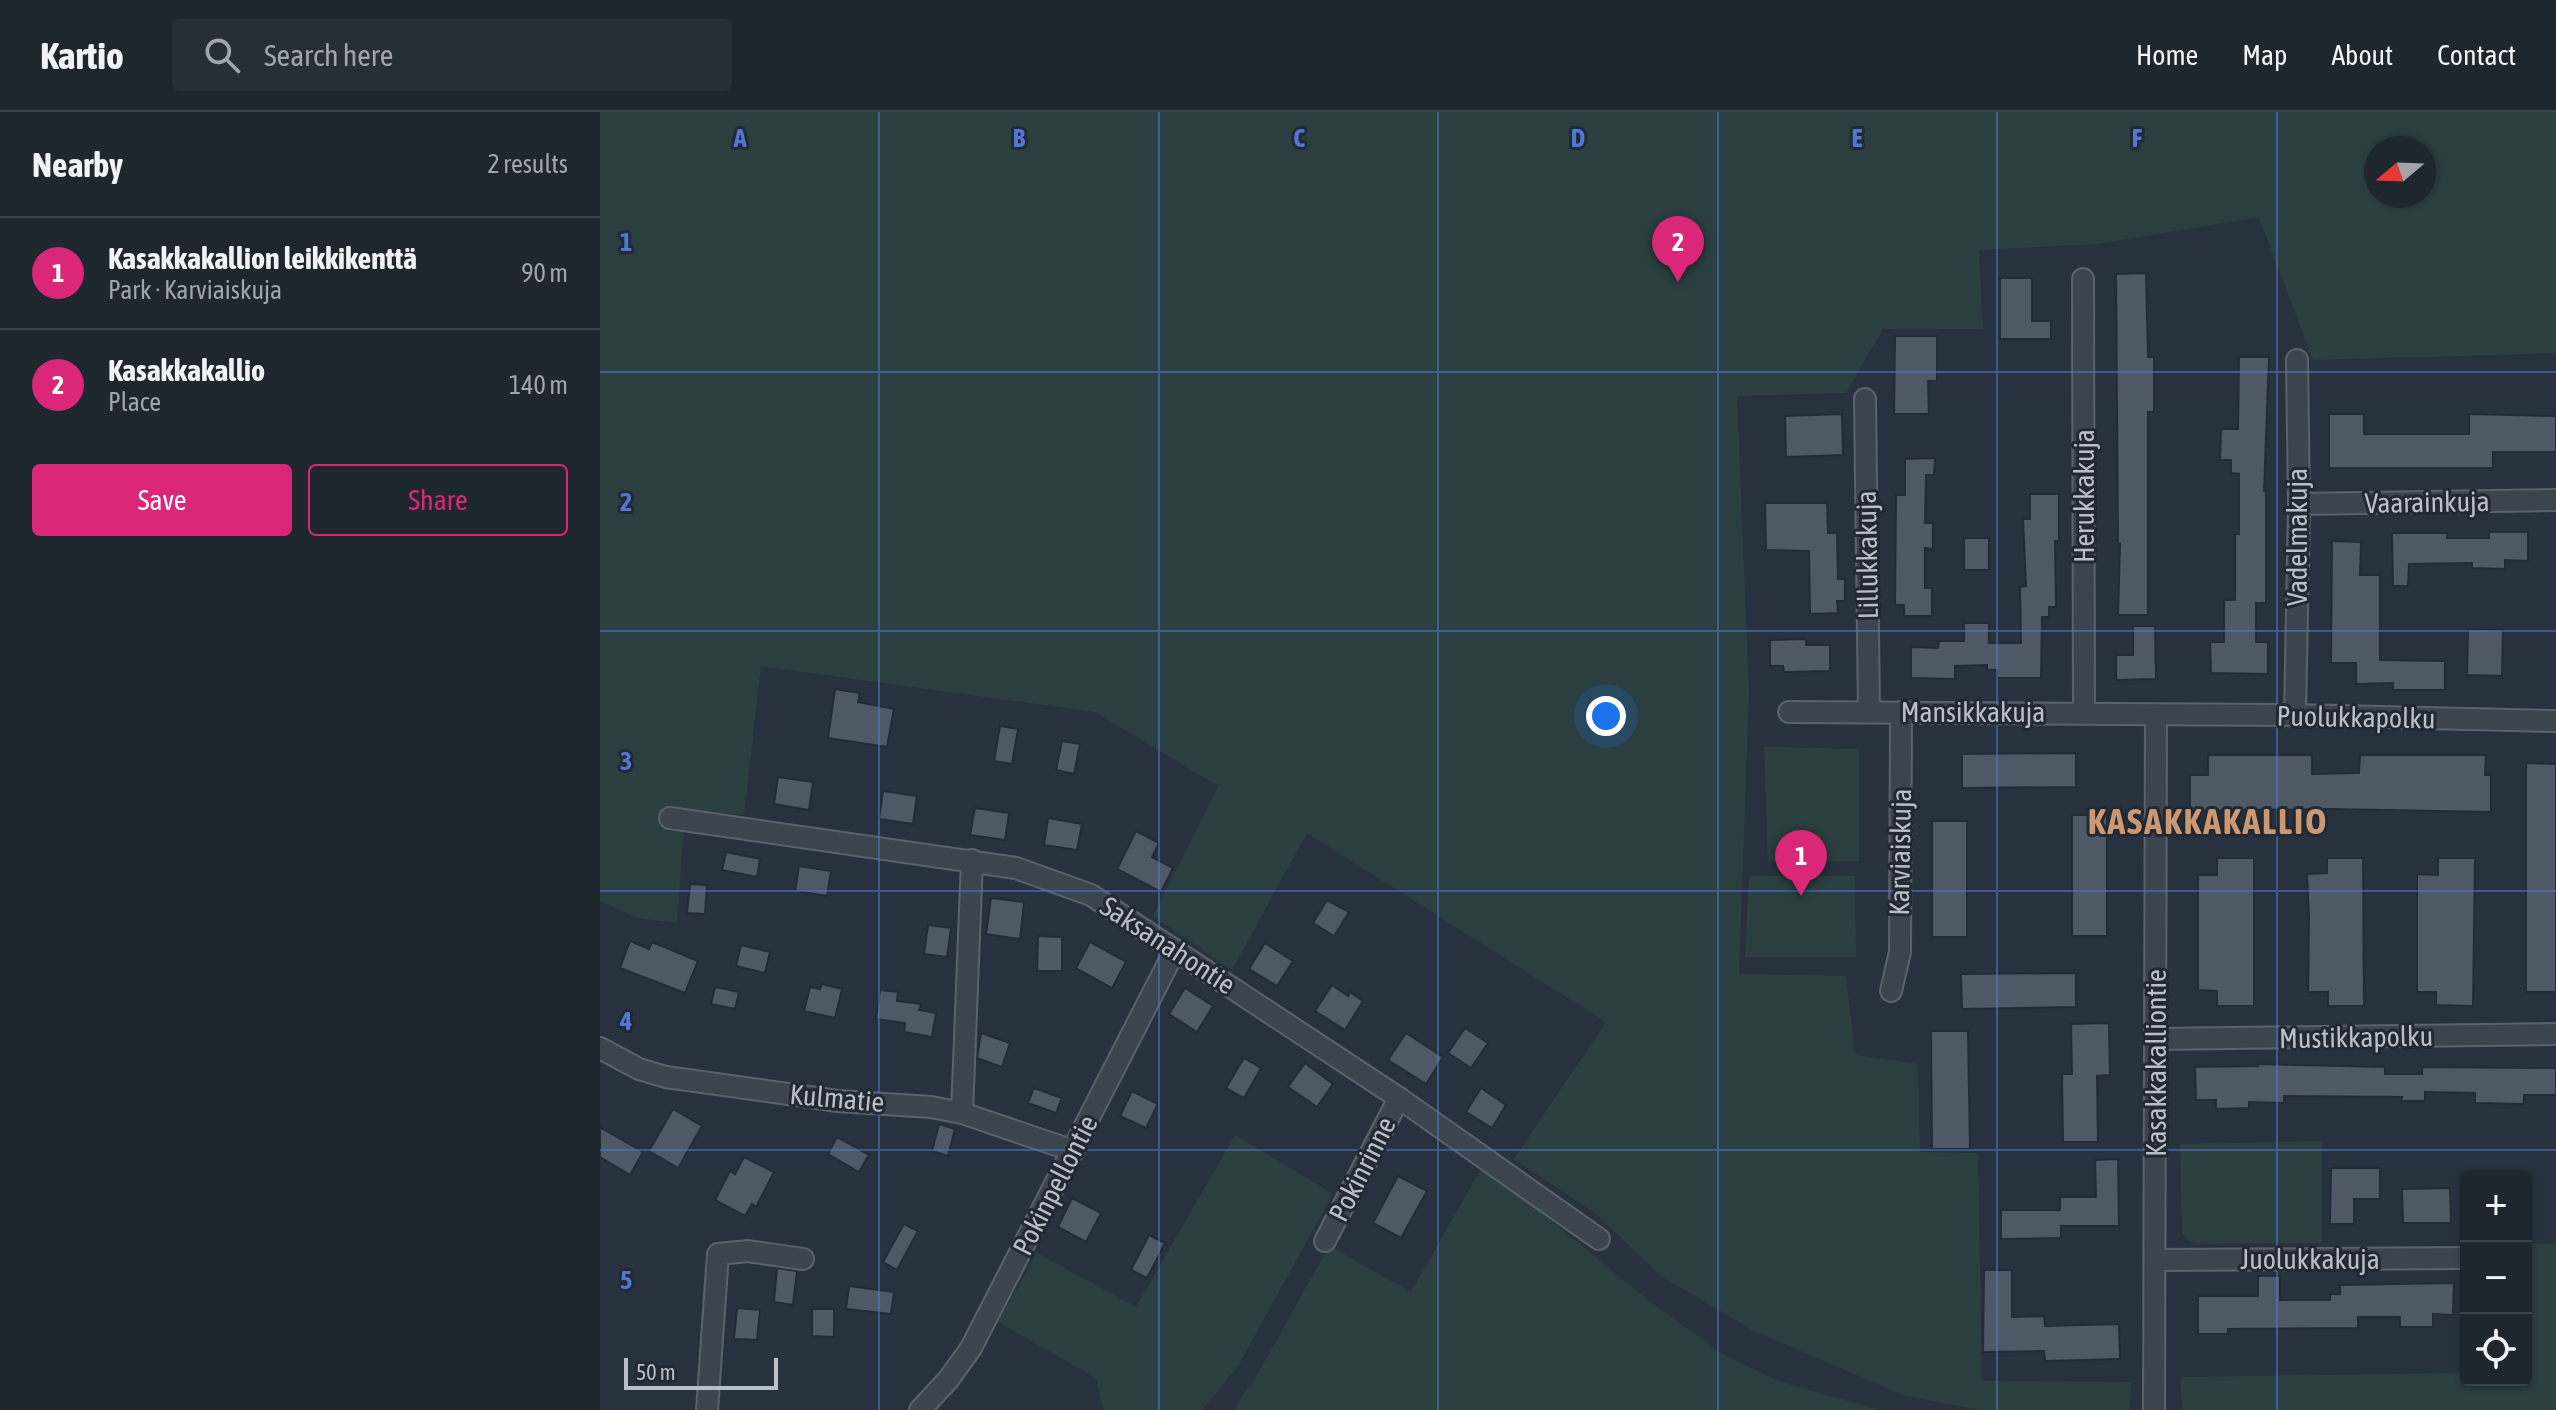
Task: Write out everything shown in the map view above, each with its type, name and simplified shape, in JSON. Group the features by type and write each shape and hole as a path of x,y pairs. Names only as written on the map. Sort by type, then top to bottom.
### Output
{"street":[{"name":"Herukkakuja","path":"2083,279 2084,713"},
{"name":"Vadelmakuja","path":"2295,715 2299,504 2297,360"},
{"name":"Lillukkakuja","path":"1865,399 1869,712"},
{"name":"Vaarainkuja","path":"2299,504 2556,500"},
{"name":"Mansikkakuja","path":"1789,712 2156,715"},
{"name":"Karviaiskuja","path":"1891,991 1900,952 1901,712"},
{"name":"Puolukkapolku","path":"2156,715 2556,721"},
{"name":"Kasakkakalliontie","path":"2154,1410 2156,715"},
{"name":"Saksanahontie","path":"670,818 1016,868 1091,895 1399,1098 1599,1239"},
{"path":"962,1113 972,860"},
{"name":"Pokinpellontie","path":"926,1408 971,1348 1175,950"},
{"name":"Mustikkapolku","path":"2157,1039 2556,1034"},
{"name":"Kulmatie","path":"600,1048 639,1069 666,1077 838,1101 931,1107 962,1113 1074,1151"},
{"name":"Pokinrinne","path":"1325,1241 1399,1098"},
{"path":"707,1410 718,1254 748,1251 803,1259"},
{"name":"Juolukkakuja","path":"2155,1260 2460,1258"}],"green space":[{"path":"600,112 2556,112 2556,353 2313,360 2259,217 2097,244 1979,250 1983,329 1883,329 1846,393 1737,396 1749,692 1739,974 1846,976 1855,1055 1918,1064 1920,1152 1978,1153 1982,1381 2131,1382 2130,1410 1980,1410 1903,1395 1754,1331 1661,1276 1595,1213 1514,1159 1606,1022 1307,833 1232,970 1153,916 1218,786 1095,712 761,666 744,815 685,809 677,923 638,918 600,901"},
{"path":"1764,747 1859,749 1859,861 1768,862"},
{"path":"1749,876 1855,876 1856,957 1745,957"},
{"path":"1235,1135 1333,1194 1238,1366 1202,1410 1103,1410 1096,1378 998,1322 1037,1253 1136,1307"},
{"path":"2322,1141 2322,1243 2199,1244 2189,1241 2182,1233 2180,1144"},
{"path":"1483,1165 1643,1296 1721,1353 1778,1381 1879,1410 1233,1410 1257,1375 1329,1246 1411,1292"},
{"path":"2532,1244 2556,1244 2556,1410 2182,1410 2180,1377 2460,1373 2460,1386 2532,1386"}],"building":[{"path":"2146,273 2148,357 2154,357 2154,412 2148,412 2148,615 2118,615 2120,544 2116,274"},
{"path":"2000,278 2032,278 2032,321 2051,321 2051,339 2000,339"},
{"path":"1895,336 1937,336 1937,381 1928,381 1929,414 1894,414"},
{"path":"2239,357 2269,357 2264,491 2266,603 2256,603 2256,642 2268,642 2268,674 2211,673 2210,642 2224,642 2224,600 2235,600 2239,474 2231,473 2231,460 2220,460 2221,429 2238,429"},
{"path":"1842,414 1843,455 1786,457 1785,416"},
{"path":"2329,414 2364,414 2364,434 2469,434 2469,414 2556,416 2556,452 2493,452 2493,468 2329,468"},
{"path":"1935,458 1934,475 1926,475 1925,523 1933,523 1933,549 1925,548 1925,588 1932,588 1932,616 1904,616 1904,605 1895,605 1896,495 1905,495 1905,459"},
{"path":"2030,494 2059,494 2059,541 2055,541 2056,607 2049,607 2049,617 2042,617 2041,678 1997,678 1997,670 1987,670 1987,665 1955,666 1955,679 1911,678 1911,647 1938,648 1939,641 1964,641 1964,623 1989,623 1989,643 2021,643 2020,587 2026,586 2023,519 2030,519"},
{"path":"1765,503 1827,503 1828,533 1837,533 1838,579 1845,579 1845,601 1837,601 1838,613 1810,614 1809,551 1766,550"},
{"path":"2489,532 2528,532 2528,561 2505,560 2505,569 2472,568 2472,563 2409,564 2408,586 2393,586 2392,533 2447,533 2447,538 2489,538"},
{"path":"1964,538 1989,538 1989,570 1964,570"},
{"path":"2332,541 2361,542 2360,575 2380,575 2380,660 2445,661 2445,690 2393,690 2393,683 2356,684 2356,663 2331,663"},
{"path":"2133,626 2155,626 2156,679 2116,680 2116,655 2133,655"},
{"path":"2468,629 2503,630 2502,676 2467,675"},
{"path":"1806,639 1806,645 1830,645 1830,671 1784,672 1783,666 1770,666 1770,640"},
{"path":"835,689 860,693 858,702 894,709 887,747 828,738"},
{"path":"1000,726 1018,729 1012,764 994,761"},
{"path":"1062,741 1080,744 1074,774 1056,770"},
{"path":"2076,753 2076,787 1962,788 1962,754"},
{"path":"2208,755 2312,755 2312,774 2359,773 2360,755 2486,755 2485,775 2491,775 2491,812 2330,809 2190,811 2190,775 2208,775"},
{"path":"2526,763 2556,764 2556,992 2526,992"},
{"path":"778,777 813,782 809,810 774,804"},
{"path":"883,791 917,796 913,824 879,819"},
{"path":"975,808 1009,813 1005,840 970,835"},
{"path":"2072,815 2107,815 2107,936 2072,936"},
{"path":"1048,818 1082,824 1077,850 1044,845"},
{"path":"1932,821 1967,821 1967,937 1932,937"},
{"path":"1136,831 1159,843 1152,857 1173,868 1161,892 1117,869"},
{"path":"726,852 760,859 757,877 722,870"},
{"path":"2217,858 2254,858 2254,1006 2217,1006 2217,991 2198,990 2198,875 2217,875"},
{"path":"2327,858 2363,858 2364,1006 2328,1006 2328,992 2308,992 2307,874 2327,873"},
{"path":"2438,858 2475,858 2473,1006 2436,1005 2436,992 2417,992 2417,874 2438,875"},
{"path":"799,866 831,871 827,896 795,891"},
{"path":"690,884 707,885 705,914 687,913"},
{"path":"991,898 1024,902 1020,939 986,934"},
{"path":"1327,900 1349,912 1334,936 1313,923"},
{"path":"928,925 951,928 947,957 924,954"},
{"path":"1038,936 1062,937 1062,971 1037,971"},
{"path":"630,941 649,949 652,942 698,961 685,993 620,968"},
{"path":"1090,942 1126,962 1112,988 1076,968"},
{"path":"1265,943 1293,961 1277,986 1249,969"},
{"path":"741,945 770,952 765,973 736,966"},
{"path":"2076,973 2076,1007 1962,1009 1961,974"},
{"path":"822,984 842,989 835,1018 804,1011 810,987 820,989"},
{"path":"1332,985 1348,996 1350,992 1363,1001 1345,1030 1315,1011"},
{"path":"715,987 739,992 735,1009 711,1004"},
{"path":"1185,988 1213,1006 1197,1032 1169,1014"},
{"path":"880,990 898,992 897,1001 921,1004 919,1010 936,1013 932,1037 904,1032 905,1023 876,1019"},
{"path":"2109,1023 2110,1075 2097,1076 2098,1142 2063,1142 2062,1074 2072,1074 2071,1024"},
{"path":"1465,1028 1488,1043 1471,1068 1448,1053"},
{"path":"1931,1031 1968,1031 1970,1149 1932,1149"},
{"path":"981,1033 1010,1043 1002,1067 977,1058"},
{"path":"1406,1033 1443,1057 1426,1084 1388,1060"},
{"path":"1244,1058 1261,1068 1244,1098 1226,1088"},
{"path":"1305,1063 1333,1084 1317,1107 1288,1087"},
{"path":"2258,1064 2385,1067 2385,1074 2422,1074 2422,1067 2556,1068 2556,1095 2524,1095 2524,1104 2475,1103 2475,1093 2425,1092 2425,1101 2401,1101 2402,1097 2284,1096 2284,1103 2249,1102 2249,1108 2216,1109 2216,1100 2196,1100 2195,1067"},
{"path":"1034,1088 1062,1098 1056,1113 1028,1103"},
{"path":"1481,1088 1506,1105 1492,1128 1466,1112"},
{"path":"1132,1091 1158,1104 1146,1128 1120,1116"},
{"path":"673,1109 702,1126 678,1168 649,1151"},
{"path":"939,1124 955,1129 948,1156 932,1151"},
{"path":"600,1127 643,1152 630,1175 600,1157"},
{"path":"837,1137 869,1155 859,1172 828,1154"},
{"path":"744,1157 774,1172 756,1207 752,1204 745,1216 715,1200 730,1171 735,1174"},
{"path":"2118,1159 2119,1226 2061,1226 2061,1238 2001,1239 2001,1210 2060,1210 2060,1197 2096,1197 2095,1160"},
{"path":"2331,1168 2380,1168 2380,1199 2354,1199 2354,1224 2330,1224"},
{"path":"1398,1176 1427,1191 1401,1238 1373,1223"},
{"path":"2450,1188 2451,1223 2403,1223 2402,1189"},
{"path":"1072,1198 1101,1213 1086,1242 1058,1227"},
{"path":"904,1224 918,1231 897,1270 883,1262"},
{"path":"1149,1235 1165,1243 1147,1278 1131,1270"},
{"path":"777,1268 797,1271 793,1305 774,1302"},
{"path":"1984,1270 2012,1270 2012,1317 2044,1316 2045,1326 2119,1324 2120,1359 2045,1361 2044,1351 1983,1352"},
{"path":"2258,1276 2280,1276 2280,1300 2330,1300 2330,1294 2340,1294 2340,1285 2454,1283 2453,1315 2433,1314 2433,1327 2400,1327 2400,1317 2358,1317 2358,1328 2228,1329 2228,1334 2198,1334 2198,1296 2258,1296"},
{"path":"849,1286 894,1292 891,1314 846,1309"},
{"path":"737,1308 760,1310 757,1340 734,1339"},
{"path":"812,1309 834,1309 834,1337 812,1336"}],"place":[{"name":"Kasakkakallio","path":"1678,282"},
{"name":"Kasakkakallion leikkikenttä","path":"1801,896"}],"district":[{"name":"KASAKKAKALLIO","path":"2208,821"}]}
